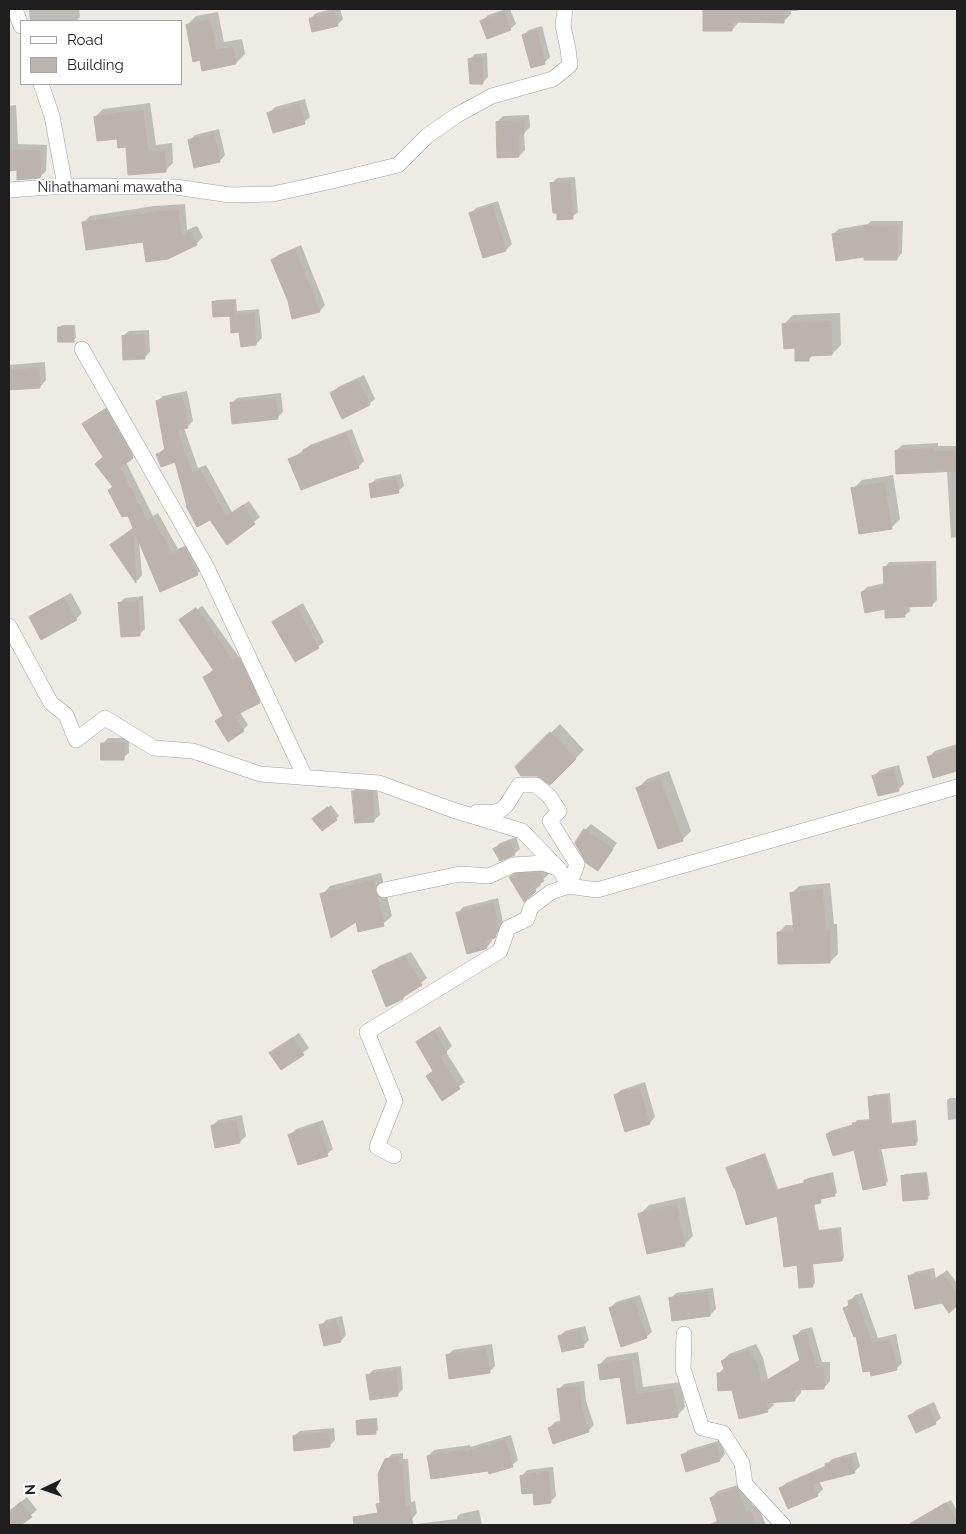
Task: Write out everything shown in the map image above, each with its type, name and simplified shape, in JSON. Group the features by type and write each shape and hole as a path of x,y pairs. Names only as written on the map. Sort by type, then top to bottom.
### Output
{"street":[{"path":"15,9 20,23"},
{"name":"Nihathamani mawatha","path":"9,190 65,186 176,187 230,195 273,194 398,165 427,136 457,114 492,96 553,79 570,65 563,26 565,9"},
{"path":"41,85 52,116 65,186"},
{"path":"82,349 206,566 305,778"},
{"path":"9,626 51,703 66,715 76,740 105,718 154,748 193,751 260,774 379,783 453,810 522,831 559,869 569,886"},
{"path":"453,810 493,814 502,810 519,785 536,785 549,796 559,811 550,822 577,864 569,886"},
{"path":"394,1156 377,1147 395,1101 367,1032 500,950 508,928 527,919 531,906 551,892 569,886 597,890 957,786"},
{"path":"384,890 460,874 489,876 513,865 542,863 559,869"},
{"path":"684,1334 683,1369 702,1428 723,1433 742,1463 745,1484 783,1525"}],"building":[{"path":"784,9 784,23 732,22 732,31 703,31 703,10"},
{"path":"334,12 338,26 312,32 309,19"},
{"path":"504,12 511,30 487,39 480,21"},
{"path":"210,20 216,50 233,47 236,64 202,71 200,60 193,62 186,25"},
{"path":"537,31 545,64 531,68 522,35"},
{"path":"482,58 483,84 470,84 468,59"},
{"path":"299,104 305,124 273,133 267,113"},
{"path":"143,110 148,152 164,151 166,172 128,175 126,147 118,148 117,139 97,141 94,117"},
{"path":"524,121 524,134 519,134 519,157 497,158 496,122"},
{"path":"214,134 220,162 194,168 188,140"},
{"path":"9,150 41,151 40,178 17,180 17,170 9,171"},
{"path":"570,182 573,219 557,220 557,213 553,213 550,183"},
{"path":"492,206 506,251 483,258 469,213"},
{"path":"178,210 181,236 190,232 197,245 168,259 146,262 143,242 86,250 82,222"},
{"path":"864,226 897,227 897,260 864,260 864,257 836,261 832,234 864,229"},
{"path":"295,250 320,312 292,319 288,301 271,260"},
{"path":"234,301 235,316 213,317 212,302"},
{"path":"254,314 256,345 241,347 239,332 231,333 230,316"},
{"path":"831,322 832,355 809,356 809,361 795,361 795,348 784,349 782,324"},
{"path":"58,327 73,327 74,342 58,342"},
{"path":"144,335 145,359 123,360 122,336"},
{"path":"39,368 40,388 9,390 9,371"},
{"path":"358,380 370,405 342,419 330,393"},
{"path":"182,396 188,428 177,430 192,473 200,470 226,517 243,505 255,524 227,545 210,520 197,527 186,506 175,462 161,467 156,454 165,451 156,401"},
{"path":"275,398 278,419 232,424 230,403"},
{"path":"106,409 114,424 112,425 122,437 133,458 120,468 147,521 152,518 172,554 185,548 198,575 160,592 128,516 122,517 108,490 113,487 95,464 103,457 82,424"},
{"path":"346,434 359,468 301,490 288,459 304,453 303,450"},
{"path":"933,449 933,452 957,451 957,471 896,474 895,451"},
{"path":"396,479 399,493 371,498 369,484"},
{"path":"884,483 892,529 859,534 851,488"},
{"path":"133,529 136,583 110,545"},
{"path":"931,565 932,606 904,607 905,617 885,618 885,609 865,613 861,592 884,587 883,567"},
{"path":"64,598 77,620 41,640 29,617"},
{"path":"138,602 140,636 121,637 118,603"},
{"path":"196,608 233,661 239,658 260,703 234,716 244,731 228,742 215,721 223,716 203,677 214,671 179,620"},
{"path":"297,608 319,648 295,662 272,622"},
{"path":"550,732 576,759 550,785 537,776 521,776 515,767"},
{"path":"101,743 124,743 124,760 101,760"},
{"path":"957,748 957,771 933,778 927,757"},
{"path":"893,770 899,791 878,796 872,776"},
{"path":"660,779 683,841 658,849 636,788"},
{"path":"352,791 372,792 374,822 355,823"},
{"path":"328,807 337,820 322,831 312,819"},
{"path":"584,829 613,849 598,871 586,863 575,843"},
{"path":"510,842 515,855 500,861 493,849"},
{"path":"539,873 544,881 534,887 536,891 524,902 509,877 515,874"},
{"path":"373,881 384,926 358,932 356,922 331,938 320,894"},
{"path":"822,890 826,931 830,931 830,963 778,964 777,932 794,932 790,893"},
{"path":"493,903 498,929 495,938 485,940 487,948 467,954 456,913"},
{"path":"405,957 422,985 403,997 403,999 386,1007 372,971"},
{"path":"434,1031 447,1053 440,1057 460,1089 442,1101 426,1076 433,1071 416,1042"},
{"path":"293,1038 304,1055 281,1070 269,1053"},
{"path":"639,1088 650,1124 625,1132 614,1095"},
{"path":"887,1096 889,1125 914,1123 916,1145 878,1149 886,1185 863,1190 854,1150 833,1156 826,1134 853,1126 852,1123 870,1121 868,1097"},
{"path":"236,1121 240,1143 215,1148 211,1126"},
{"path":"318,1125 328,1156 298,1165 288,1135"},
{"path":"763,1155 776,1191 804,1183 804,1180 830,1174 835,1196 820,1199 821,1203 811,1205 817,1232 838,1229 842,1261 811,1264 813,1287 799,1288 797,1265 784,1267 777,1216 746,1225 735,1188 726,1168"},
{"path":"925,1174 928,1199 903,1201 901,1176"},
{"path":"676,1205 685,1246 647,1254 638,1214"},
{"path":"929,1272 931,1282 942,1274 957,1293 957,1306 949,1313 942,1303 915,1309 908,1276"},
{"path":"707,1293 710,1316 672,1321 669,1298"},
{"path":"856,1298 872,1343 890,1339 897,1370 871,1376 870,1371 863,1372 856,1336 854,1337 843,1308 849,1306 848,1301"},
{"path":"634,1300 647,1338 621,1347 609,1308"},
{"path":"336,1321 341,1342 324,1346 319,1325"},
{"path":"580,1331 584,1347 562,1352 558,1336"},
{"path":"806,1333 816,1368 824,1368 824,1389 794,1390 795,1401 766,1403 768,1412 739,1419 732,1390 718,1391 717,1373 726,1373 721,1361 749,1350 757,1365 761,1384 800,1361 793,1336"},
{"path":"486,1349 490,1373 449,1379 446,1355"},
{"path":"631,1360 636,1395 673,1389 678,1417 627,1424 620,1377 600,1380 598,1365"},
{"path":"396,1371 398,1396 370,1400 366,1375"},
{"path":"579,1387 581,1407 589,1432 553,1444 548,1428 561,1423 557,1389"},
{"path":"929,1407 936,1424 916,1433 908,1416"},
{"path":"375,1420 376,1434 357,1435 356,1421"},
{"path":"328,1433 330,1447 294,1451 293,1436"},
{"path":"505,1440 513,1467 489,1474 488,1471 431,1479 427,1456 464,1450 465,1452"},
{"path":"716,1445 720,1461 686,1472 681,1455"},
{"path":"851,1457 855,1473 812,1484 818,1496 788,1509 779,1488 826,1468 825,1464"},
{"path":"398,1458 398,1464 402,1464 405,1507 409,1506 413,1525 354,1525 353,1517 378,1513 376,1504 380,1503 378,1474 385,1459"},
{"path":"548,1472 551,1503 534,1505 533,1493 522,1494 520,1476"},
{"path":"737,1489 746,1512 750,1510 756,1525 715,1525 718,1523 710,1498"},
{"path":"21,1502 32,1517 21,1525 9,1525 9,1512"},
{"path":"946,1503 957,1525 908,1525"}]}
